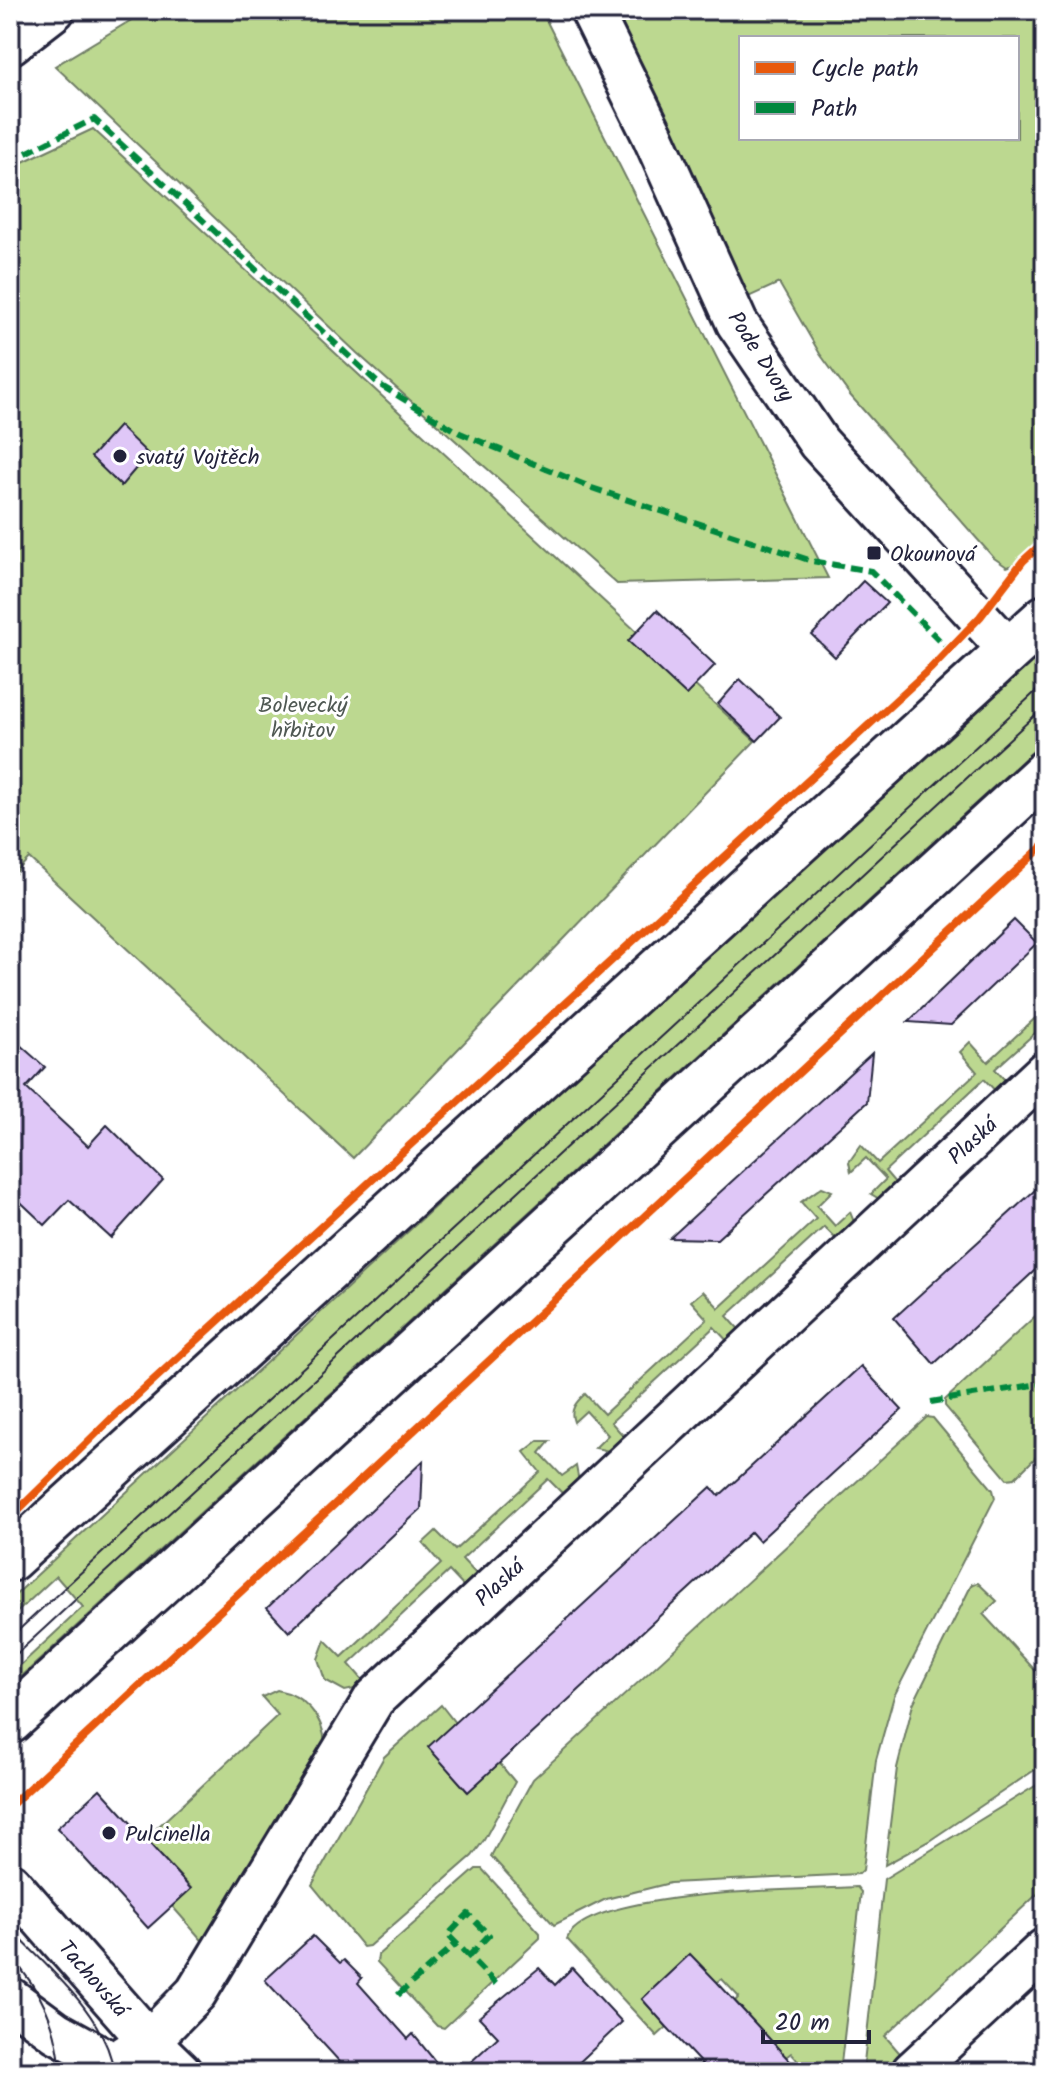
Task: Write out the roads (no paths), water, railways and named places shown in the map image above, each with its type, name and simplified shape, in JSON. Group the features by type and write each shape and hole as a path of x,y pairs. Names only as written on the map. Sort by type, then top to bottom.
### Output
{"main road":[{"path":"10,1559 1045,618"},
{"path":"10,1721 1045,773"}],"street":[{"path":"10,44 54,10"},
{"name":"Pode Dvory","path":"591,10 652,134 737,323 819,443 1010,651"},
{"name":"Plaská","path":"130,2059 196,1993 374,1699 1045,1072"},
{"name":"Tachovská","path":"10,1883 130,2059 181,2072"},
{"path":"912,2072 1045,1949"},
{"path":"10,1998 56,2032 130,2059"}],"tram line":[{"path":"10,1638 1045,683"},
{"path":"10,1660 1045,706"},
{"path":"10,1928 87,2011 109,2051 114,2072"},
{"path":"10,1956 31,1982 46,2010 56,2039 61,2072"}],"place":[{"name":"svatý Vojtěch","path":"120,456"},
{"name":"Okounová","path":"874,553"},
{"name":"Pulcinella","path":"109,1833"}],"park label":[{"name":"Bolevecký hřbitov","path":"303,716"}]}
